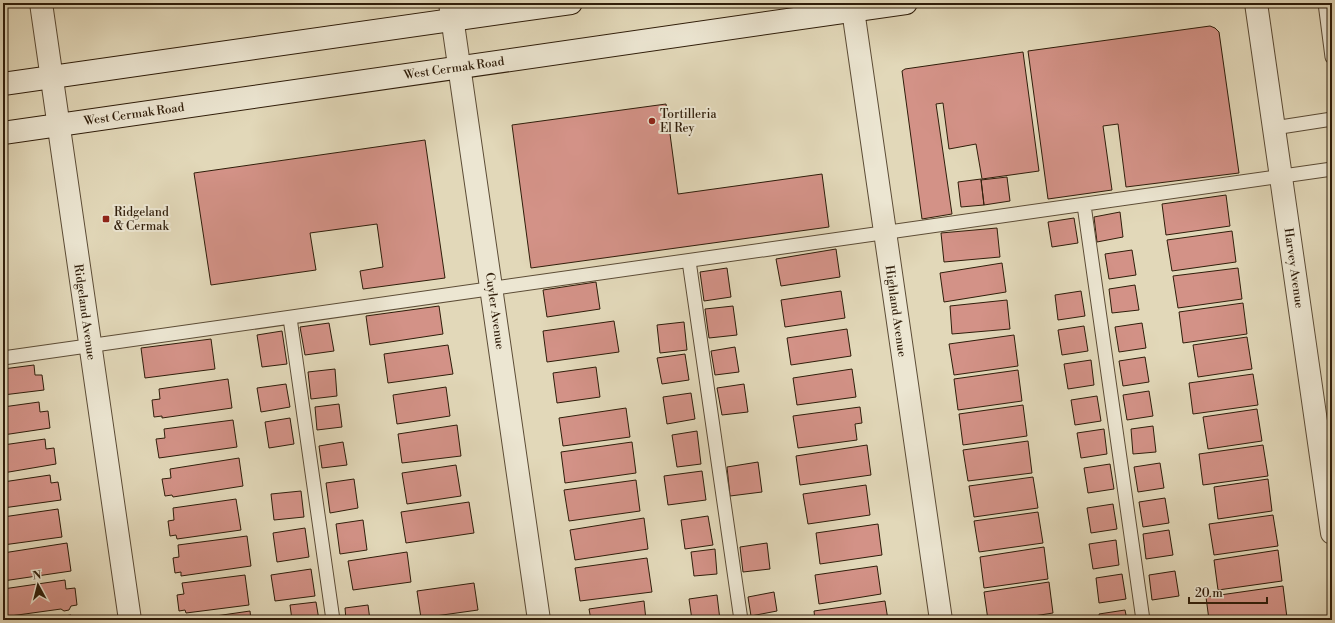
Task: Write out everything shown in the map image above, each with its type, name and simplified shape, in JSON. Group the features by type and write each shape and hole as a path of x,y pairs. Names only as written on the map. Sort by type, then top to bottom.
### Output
{"street":[{"name":"Ridgeland Avenue","path":"41,3 130,620"},
{"path":"3,84 451,11 571,3"},
{"name":"West Cermak Road","path":"3,133 460,67 852,7 906,3"},
{"name":"Harvey Avenue","path":"1256,3 1332,533"},
{"name":"Highland Avenue","path":"852,7 941,620"},
{"name":"Cuyler Avenue","path":"451,11 539,620"}],"lane":[{"path":"1325,3 1332,57"},
{"path":"1274,128 1332,119"},
{"path":"3,358 1332,169"},
{"path":"1084,205 1143,620"},
{"path":"689,261 741,620"},
{"path":"290,318 333,620"}],"building":[{"path":"1210,26 1219,32 1239,173 1126,187 1118,124 1103,126 1112,190 1048,199 1028,51"},
{"path":"1023,52 1039,171 982,179 976,144 949,149 943,103 936,104 952,214 922,219 902,71 905,69"},
{"path":"666,104 678,194 822,174 829,227 531,268 512,125"},
{"path":"425,140 445,278 363,289 360,271 383,267 377,224 310,233 316,270 211,285 194,173"},
{"path":"1007,177 1010,201 984,205 981,180"},
{"path":"981,179 984,205 961,207 958,182"},
{"path":"1226,195 1230,226 1166,235 1162,204"},
{"path":"1120,212 1123,237 1097,242 1094,217"},
{"path":"1074,218 1078,243 1052,247 1048,222"},
{"path":"997,228 1000,257 944,262 941,233"},
{"path":"1232,231 1236,262 1172,271 1167,240"},
{"path":"836,249 840,277 781,286 776,259"},
{"path":"1132,250 1136,275 1109,279 1105,254"},
{"path":"1002,263 1006,292 944,302 940,273"},
{"path":"727,268 731,297 704,301 700,272"},
{"path":"1238,268 1242,299 1178,308 1173,276"},
{"path":"596,282 600,309 547,317 543,290"},
{"path":"1135,285 1139,310 1112,313 1109,289"},
{"path":"841,291 845,318 785,327 781,300"},
{"path":"1081,291 1085,316 1058,320 1055,295"},
{"path":"1007,300 1010,329 952,334 950,306"},
{"path":"1243,303 1247,334 1183,343 1179,312"},
{"path":"439,306 443,334 370,345 366,316"},
{"path":"733,306 737,335 709,338 705,309"},
{"path":"614,321 619,352 547,362 543,331"},
{"path":"684,322 687,350 660,353 657,325"},
{"path":"329,323 334,351 305,355 300,327"},
{"path":"1142,323 1146,348 1119,352 1115,327"},
{"path":"1084,326 1088,351 1062,355 1058,330"},
{"path":"847,329 851,356 791,365 787,338"},
{"path":"282,331 287,364 262,367 257,335"},
{"path":"1014,335 1018,366 954,375 949,344"},
{"path":"1247,337 1252,369 1198,377 1193,345"},
{"path":"211,339 215,369 145,378 141,348"},
{"path":"448,345 453,374 388,383 384,354"},
{"path":"735,347 739,372 715,375 711,351"},
{"path":"685,354 689,380 662,384 657,358"},
{"path":"1145,357 1149,382 1123,386 1119,361"},
{"path":"1091,360 1094,385 1068,389 1064,364"},
{"path":"34,365 35,375 42,375 44,390 3,395 3,369"},
{"path":"596,367 600,397 557,403 553,373"},
{"path":"335,369 337,396 311,399 308,372"},
{"path":"852,369 856,397 797,405 793,378"},
{"path":"1018,370 1022,401 958,410 954,379"},
{"path":"1253,374 1258,405 1193,414 1189,383"},
{"path":"228,379 232,408 162,418 162,416 154,417 152,400 160,399 159,389"},
{"path":"286,384 290,407 261,412 257,388"},
{"path":"744,384 748,412 722,415 717,388"},
{"path":"446,387 450,416 397,424 393,395"},
{"path":"1149,391 1153,416 1127,420 1123,395"},
{"path":"691,393 695,419 667,424 663,397"},
{"path":"1097,396 1101,421 1075,425 1071,400"},
{"path":"39,402 40,412 48,411 50,428 3,435 3,407"},
{"path":"339,404 342,427 317,430 315,407"},
{"path":"1023,405 1027,436 963,445 959,414"},
{"path":"860,407 862,423 855,424 857,440 798,448 793,416"},
{"path":"626,408 630,437 563,446 559,418"},
{"path":"1257,409 1262,441 1208,449 1203,417"},
{"path":"290,418 294,444 269,448 265,422"},
{"path":"233,420 237,447 159,458 156,439 165,438 164,429"},
{"path":"457,425 461,456 402,463 398,434"},
{"path":"1153,426 1156,452 1133,454 1131,429"},
{"path":"1104,429 1107,454 1081,458 1077,433"},
{"path":"697,431 701,464 677,467 672,435"},
{"path":"45,439 46,449 54,448 56,464 3,473 3,445"},
{"path":"1028,441 1032,473 968,481 963,450"},
{"path":"343,442 347,465 322,468 319,446"},
{"path":"632,442 636,473 565,483 561,452"},
{"path":"867,445 871,475 800,485 796,456"},
{"path":"1263,445 1268,476 1203,485 1199,454"},
{"path":"239,458 243,486 173,497 172,495 165,496 162,479 171,478 170,469"},
{"path":"758,462 762,492 730,496 727,467"},
{"path":"1160,463 1164,488 1138,492 1134,467"},
{"path":"1110,464 1114,489 1088,493 1084,468"},
{"path":"456,465 461,496 407,504 402,473"},
{"path":"702,471 706,500 668,505 664,476"},
{"path":"50,475 51,483 58,482 61,500 3,508 3,482"},
{"path":"1033,477 1038,508 974,517 969,486"},
{"path":"354,479 358,508 330,513 326,483"},
{"path":"1268,479 1272,511 1218,519 1214,487"},
{"path":"636,480 640,511 569,521 564,490"},
{"path":"866,485 870,515 808,524 803,494"},
{"path":"301,491 304,517 274,520 271,494"},
{"path":"1165,498 1169,523 1143,527 1139,502"},
{"path":"236,499 241,530 177,539 176,535 170,536 168,521 174,520 173,508"},
{"path":"469,502 474,533 406,543 401,512"},
{"path":"1113,504 1117,529 1091,533 1087,508"},
{"path":"58,509 62,537 3,545 3,517"},
{"path":"1038,512 1043,543 979,552 974,521"},
{"path":"1273,515 1278,546 1214,555 1209,524"},
{"path":"708,516 713,545 685,549 681,520"},
{"path":"644,518 648,549 575,560 570,530"},
{"path":"363,520 367,550 340,554 336,524"},
{"path":"878,524 882,555 820,564 816,533"},
{"path":"305,528 309,557 277,562 273,533"},
{"path":"1169,530 1173,555 1146,559 1143,534"},
{"path":"247,536 251,566 181,576 181,572 175,573 173,558 179,557 178,545"},
{"path":"1116,540 1119,565 1093,569 1089,544"},
{"path":"67,543 71,571 3,581 3,553"},
{"path":"767,543 770,569 743,572 740,547"},
{"path":"1044,547 1048,579 984,588 980,557"},
{"path":"715,549 717,574 694,576 691,552"},
{"path":"1278,550 1282,581 1218,590 1214,560"},
{"path":"407,552 411,582 353,590 348,561"},
{"path":"647,558 652,592 580,601 575,568"},
{"path":"877,566 881,594 819,604 815,575"},
{"path":"311,569 315,596 275,601 271,575"},
{"path":"1175,571 1179,596 1152,600 1149,575"},
{"path":"1122,574 1126,599 1099,603 1096,578"},
{"path":"245,575 249,605 186,613 185,610 179,611 177,595 184,594 182,583"},
{"path":"65,580 66,589 75,588 77,605 71,606 69,610 64,611 61,609 3,617 3,589"},
{"path":"1049,582 1053,613 1008,620 988,620 984,592"},
{"path":"474,583 478,610 421,618 417,591"},
{"path":"1283,586 1287,618 1271,620 1209,620 1206,597"},
{"path":"774,592 777,611 751,616 748,597"},
{"path":"717,595 720,620 692,620 689,599"},
{"path":"644,601 646,620 591,620 589,609"},
{"path":"885,601 888,620 815,620 814,611"},
{"path":"316,602 319,620 292,620 290,605"},
{"path":"368,605 370,620 346,620 345,608"},
{"path":"1125,610 1127,620 1100,620 1099,614"},
{"path":"250,611 251,620 188,620"},
{"path":"71,615 71,620 36,620"}],"place":[{"name":"Tortilleria El Rey","path":"652,121"},
{"name":"Ridgeland & Cermak","path":"106,219"}]}
